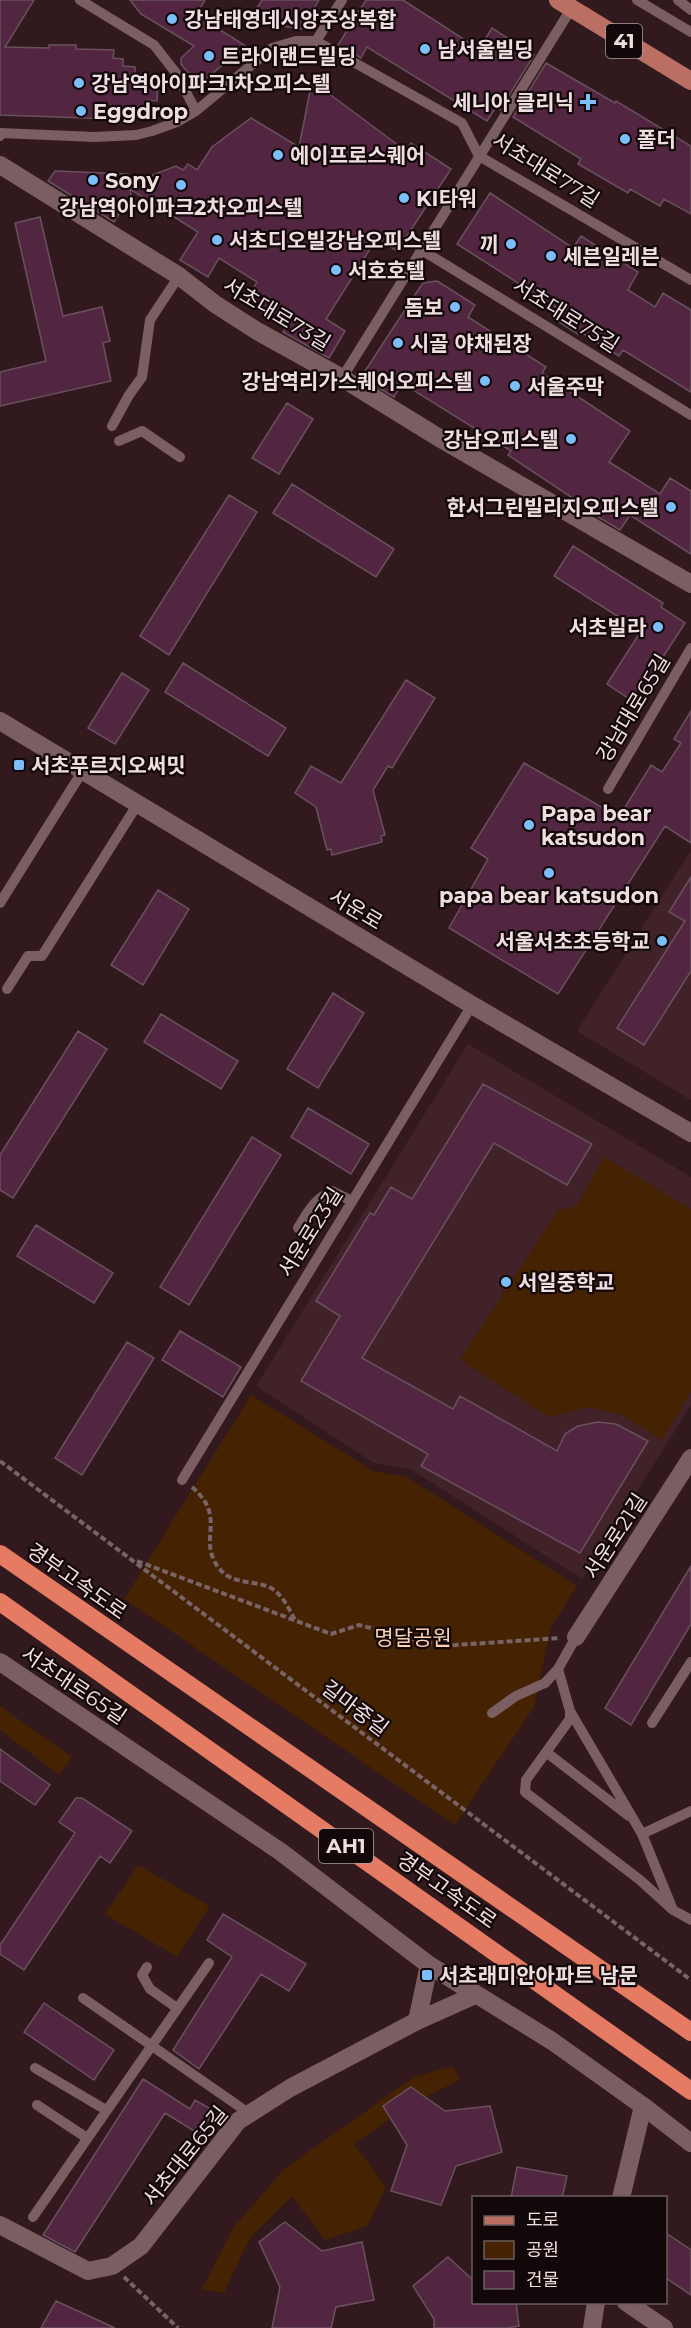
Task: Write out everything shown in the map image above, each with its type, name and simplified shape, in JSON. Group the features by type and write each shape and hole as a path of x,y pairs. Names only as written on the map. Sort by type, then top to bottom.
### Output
{"highway":[{"name":"경부고속도로","path":"0,1554 691,2032"},
{"name":"경부고속도로","path":"0,1602 691,2091"}],"main road":[{"name":"41","path":"564,4 691,81"}],"street":[{"name":"서초대로73길","path":"0,165 179,276 215,304 256,331 342,378 441,439 691,585"},
{"name":"서운로","path":"0,722 472,1005 691,1132"},
{"name":"서운로21길","path":"576,1637 691,1458"},
{"name":"서초대로65길","path":"0,1662 281,1852 429,1965 552,2041 643,2106 691,2144"},
{"path":"417,2021 429,1965"},
{"name":"서초대로65길","path":"0,2224 88,2271 112,2266 141,2246 238,2121 290,2088 417,2021 475,1995"},
{"path":"621,2196 643,2106"},
{"path":"592,2328 596,2304"},
{"path":"629,2304 664,2328"}],"lane":[{"path":"80,0 154,45 176,73 196,111"},
{"path":"0,136 1,134 94,137 136,135 177,122 196,111 272,48 296,41 316,41 342,0"},
{"path":"637,0 691,32"},
{"path":"678,0 691,10"},
{"path":"342,378 479,156 564,4"},
{"name":"서초대로77길","path":"316,41 462,123 479,156 691,280"},
{"name":"서초대로75길","path":"420,249 691,415"},
{"path":"112,426 142,377 150,320 179,276"},
{"path":"119,441 142,431 180,457"},
{"name":"강남대로65길","path":"608,789 691,648"},
{"path":"0,903 82,772"},
{"path":"7,989 28,957 42,956 137,805"},
{"name":"서운로23길","path":"182,1480 472,1005"},
{"path":"298,1228 315,1200 323,1194 332,1191 352,1201"},
{"path":"492,1713 516,1696 545,1683 558,1669 576,1637"},
{"path":"652,1723 691,1662"},
{"path":"558,1669 570,1711 642,1834 673,1910"},
{"path":"570,1711 570,1719 526,1780 524,1788 527,1794 640,1880 673,1910 691,1920"},
{"path":"546,1752 634,1819"},
{"path":"642,1834 691,1811"},
{"path":"33,2217 208,1963"},
{"path":"147,1967 142,1976 150,1989 177,2008"},
{"path":"83,1998 250,2114"},
{"path":"35,2068 106,2110"},
{"path":"37,2105 87,2138"}],"path":[{"name":"길마중길","path":"0,1461 691,1980"},
{"path":"182,1480 202,1496 210,1509 212,1521 210,1545 218,1567 225,1574 248,1584 270,1588 284,1601 296,1620"},
{"path":"131,1559 331,1634 359,1625 441,1646 576,1637"},
{"path":"112,2266 178,2328"}],"shaded area":[{"name":"서울서초초등학교","path":"691,850 691,1100 577,1031"},
{"name":"서일중학교","path":"468,1044 691,1177 691,1405 582,1579 412,1470 374,1463 256,1386"}],"green space":[{"path":"604,1157 691,1209 691,1392 662,1440 620,1414 588,1407 549,1417 460,1360 558,1210 577,1206"},
{"name":"명달공원","path":"251,1395 373,1471 407,1477 577,1586 551,1627 534,1707 455,1825 124,1599"},
{"path":"0,1706 72,1757 59,1775 0,1730"},
{"path":"138,1865 210,1906 177,1957 105,1914"},
{"path":"453,2066 460,2080 411,2104 354,2144 386,2187 368,2226 325,2240 292,2196 250,2238 224,2293 202,2289 233,2228 284,2169 414,2077"}],"building":[{"name":"강남역아이파크1차오피스텔","path":"0,0 34,0 5,47 49,48 49,45 76,45 76,49 114,50 113,58 123,59 123,66 135,67 135,74 147,74 147,81 158,81 157,101 147,100 146,107 136,106 136,110 123,110 123,114 113,114 113,119 0,115"},
{"path":"130,0 205,0 196,15 246,46 198,85 181,64 181,58 194,46 141,14"},
{"path":"262,0 319,0 302,29 275,25 254,13"},
{"path":"366,0 403,0 479,49 492,28 534,55 500,110 496,107 487,121 367,47 361,58 338,45"},
{"path":"546,63 691,146 691,214 664,199 660,206 630,189 628,193 578,164 581,159 513,117"},
{"path":"311,86 318,90 320,87 406,151 411,143 451,169 397,251 377,238 326,319 345,331 329,358 283,332 286,327 245,301 257,282 219,258 208,277 180,260 198,232 130,189 131,195 114,222 48,181 55,171 128,174 129,184 176,166 183,170 188,164 197,170 212,147 251,118 299,147"},
{"path":"490,193 573,248 581,236 638,272 628,290 655,307 663,293 691,310 691,392 623,350 619,356 551,317 557,308 457,244"},
{"path":"40,217 63,316 102,307 110,341 103,343 111,381 0,406 0,372 46,361 15,223"},
{"path":"437,281 475,305 468,317 546,367 542,373 630,431 609,462 660,494 670,478 691,491 691,554 630,515 620,530 508,455 511,451 402,383 394,397 369,382 365,371 410,302 423,283"},
{"path":"287,403 313,419 279,474 252,458"},
{"path":"292,484 394,549 376,577 273,513"},
{"path":"229,495 257,512 169,655 140,636"},
{"name":"서초빌라","path":"573,546 663,603 661,607 685,623 634,702 607,684 641,631 554,576"},
{"path":"183,663 286,728 268,756 165,692"},
{"path":"122,673 149,690 115,744 88,728"},
{"path":"406,680 435,698 392,768 388,766 373,790 385,835 381,836 382,842 332,855 331,849 327,850 316,807 295,793 311,766 341,783"},
{"path":"691,711 691,843 665,826 558,994 449,928 488,859 471,848 524,763 619,817 651,765 662,772 681,743 674,739"},
{"path":"691,877 691,971 644,1045 617,1028 685,921 669,912"},
{"path":"158,890 189,909 143,985 111,965"},
{"path":"333,993 364,1013 318,1088 287,1069"},
{"path":"161,1014 238,1061 221,1089 144,1042"},
{"path":"78,1031 107,1049 13,1198 0,1190 0,1155"},
{"path":"483,1084 592,1144 567,1185 494,1143 362,1358 453,1409 460,1396 557,1451 565,1434 578,1426 598,1422 616,1424 648,1441 580,1553 421,1466 428,1454 301,1381 340,1316 316,1301 370,1213 374,1215 391,1187 412,1199"},
{"path":"308,1108 369,1144 351,1174 291,1137"},
{"path":"252,1137 281,1155 189,1305 160,1287"},
{"path":"36,1225 113,1273 94,1303 17,1256"},
{"path":"180,1331 241,1367 223,1397 162,1360"},
{"path":"127,1342 154,1358 82,1475 55,1458"},
{"path":"691,1566 691,1624 631,1725 605,1708"},
{"path":"0,1749 50,1785 35,1805 0,1781"},
{"path":"76,1798 82,1798 132,1831 110,1863 100,1856 24,1970 0,1954 0,1945 75,1833 59,1822"},
{"path":"223,1914 306,1964 289,1991 261,1974 199,2069 173,2050 232,1957 207,1940"},
{"path":"44,2003 114,2050 94,2080 24,2032"},
{"path":"143,2079 190,2109 195,2100 214,2111 199,2134 165,2113 75,2252 43,2235"},
{"path":"411,2087 445,2111 490,2106 502,2152 456,2166 441,2205 391,2191 407,2145 383,2106"},
{"path":"517,2167 567,2176 562,2196 511,2196"},
{"path":"285,2222 322,2251 362,2242 374,2300 336,2307 331,2328 272,2328 280,2287 259,2242"},
{"path":"667,2234 691,2250 691,2295 667,2279"},
{"path":"448,2257 472,2279 472,2304 516,2304 519,2326 434,2328 434,2319 413,2286"},
{"path":"56,2301 115,2328 41,2328"}],"place":[{"name":"강남태영데시앙주상복합","path":"172,19"},
{"name":"남서울빌딩","path":"425,49"},
{"name":"트라이랜드빌딩","path":"209,56"},
{"name":"강남역아이파크1차오피스텔","path":"79,83"},
{"name":"세니아 클리닉","path":"588,102"},
{"name":"Eggdrop","path":"81,111"},
{"name":"폴더","path":"625,139"},
{"name":"에이프로스퀘어","path":"278,155"},
{"name":"Sony","path":"93,180"},
{"name":"강남역아이파크2차오피스텔","path":"181,185"},
{"name":"KI타워","path":"404,198"},
{"name":"서초디오빌강남오피스텔","path":"217,240"},
{"name":"끼","path":"511,244"},
{"name":"세븐일레븐","path":"551,256"},
{"name":"서호호텔","path":"336,270"},
{"name":"돔보","path":"455,307"},
{"name":"시골 야채된장","path":"398,343"},
{"name":"강남역리가스퀘어오피스텔","path":"485,381"},
{"name":"서울주막","path":"515,386"},
{"name":"강남오피스텔","path":"571,439"},
{"name":"한서그린빌리지오피스텔","path":"671,507"},
{"name":"서초빌라","path":"658,627"},
{"name":"서초푸르지오써밋","path":"19,765"},
{"name":"Papa bear katsudon","path":"529,825"},
{"name":"papa bear katsudon","path":"549,873"},
{"name":"서울서초초등학교","path":"662,941"},
{"name":"서일중학교","path":"506,1282"},
{"name":"서초래미안아파트 남문","path":"427,1975"}]}
